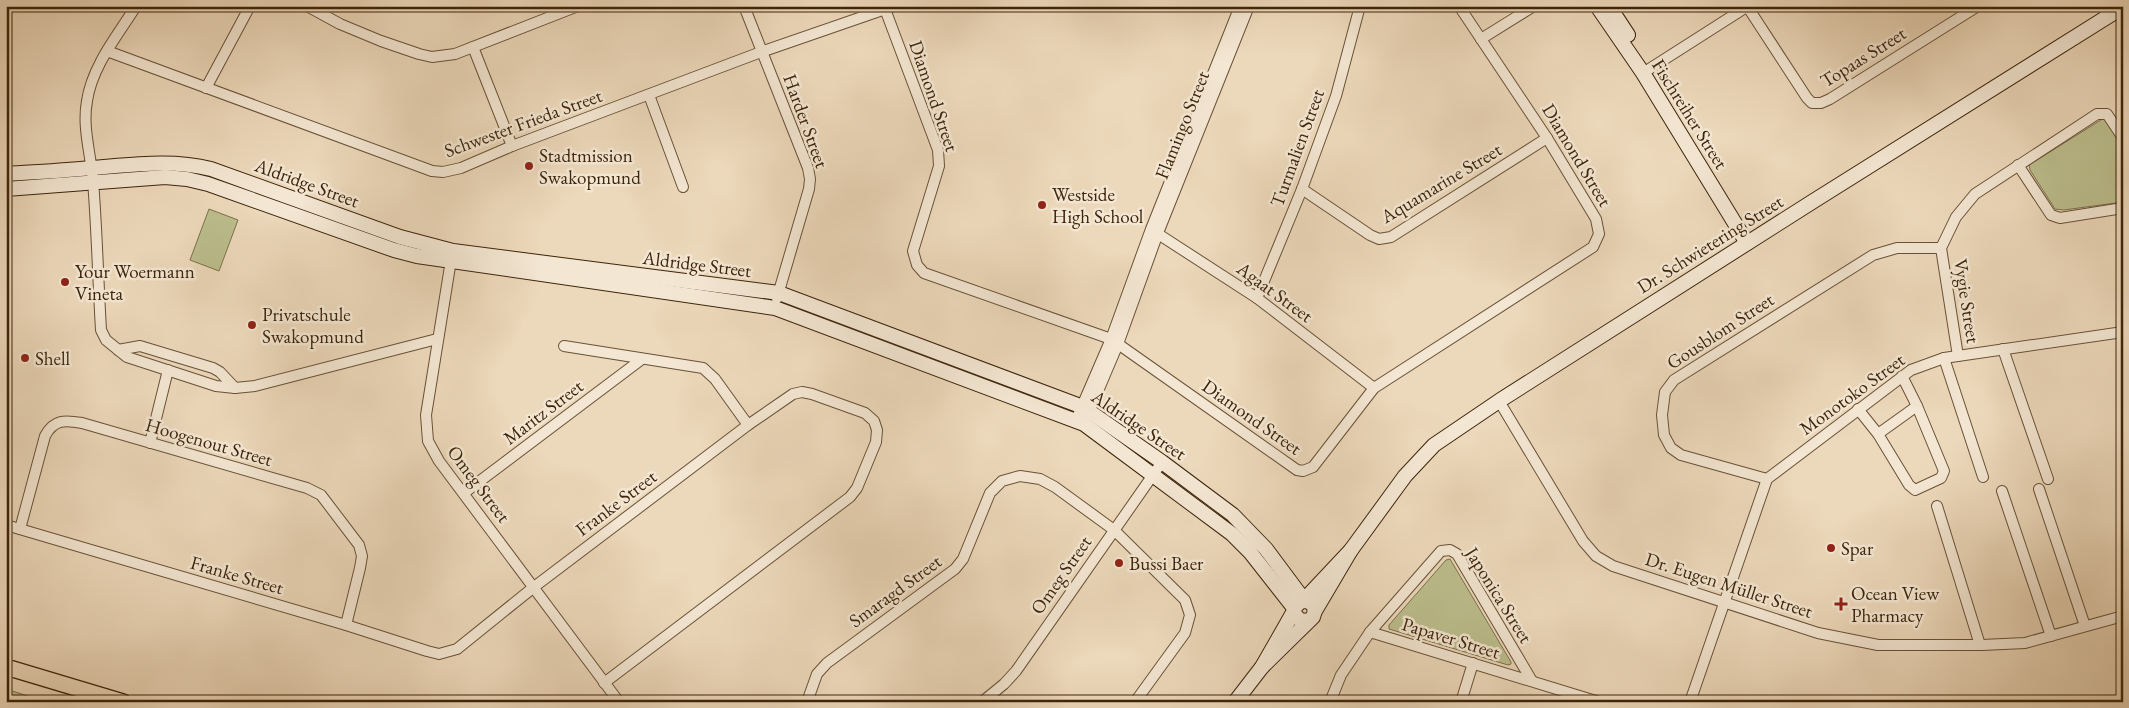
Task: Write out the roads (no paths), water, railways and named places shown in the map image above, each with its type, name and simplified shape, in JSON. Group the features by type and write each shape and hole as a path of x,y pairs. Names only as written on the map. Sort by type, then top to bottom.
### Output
{"main road":[{"path":"6,666 123,702"}],"street":[{"path":"136,6 95,75 87,101 86,131 92,175 101,330 106,340 127,357 216,386 235,388 255,386 437,338"},
{"path":"206,88 250,6"},
{"path":"307,6 347,27 419,54 442,57 474,47 578,6"},
{"name":"Harder Street","path":"744,6 808,168 810,179 809,189 775,308"},
{"name":"Flamingo Street","path":"1083,416 1114,342 1240,6"},
{"name":"Flamingo Street","path":"1155,231 1248,6"},
{"name":"Turmalien Street","path":"1257,298 1302,189 1336,96 1360,6"},
{"name":"Diamond Street","path":"890,8 938,150 939,166 913,251 917,265 924,273 1114,342 1297,470 1303,471 1313,468 1374,388 1592,247 1600,234 1596,219 1547,138 1459,6"},
{"path":"1481,39 1534,6"},
{"name":"Fischreiher Street","path":"1598,6 1647,71"},
{"name":"Fischreiher Street","path":"1609,6 1751,241"},
{"path":"1647,71 1748,6"},
{"name":"Topaas Street","path":"1748,6 1807,98 1812,103 1820,103 1838,94 1978,6"},
{"name":"Dr. Schwietering Street","path":"1262,667 1311,616 1351,550 1418,460 1434,445 1499,401 2123,7"},
{"name":"Schwester Frieda Street","path":"108,51 432,170 443,172 461,168 512,146 761,52 890,8"},
{"path":"474,47 512,146"},
{"path":"649,94 683,187"},
{"name":"Vygie Street","path":"1958,356 1941,248 1956,217 1975,194 2097,114 2107,114 2123,138"},
{"name":"Aquamarine Street","path":"1302,189 1370,236 1379,239 1391,237 1547,138"},
{"path":"2018,165 2052,215 2060,218 2123,208"},
{"name":"Aldridge Street","path":"6,174 187,179 352,228 394,250 778,293 1083,416 1162,462 1251,531 1266,548 1298,607"},
{"name":"Aldridge Street","path":"6,189 92,175"},
{"name":"Agaat Street","path":"1155,231 1257,298 1374,388"},
{"name":"Gousblom Street","path":"1767,479 1681,455 1671,448 1664,435 1662,414 1665,392 1674,380 1873,255 1897,248 1941,248"},
{"name":"Aldridge Street","path":"452,256 775,308 1083,416 1153,476 1232,534 1298,607"},
{"name":"Omeg Street","path":"452,256 437,338 426,415 428,441 439,462 619,702"},
{"name":"Monotoko Street","path":"1767,479 1911,370 1944,358 2123,332"},
{"path":"118,350 140,346 213,368 220,372 235,388"},
{"name":"Maritz Street","path":"564,346 642,360 703,368 715,379 748,425"},
{"path":"2003,349 2048,479"},
{"path":"1944,358 1983,477"},
{"name":"Maritz Street","path":"464,493 642,360"},
{"path":"150,443 168,370"},
{"path":"1858,409 1878,434 1908,485 1915,490 1941,478 1944,471 1917,406 1902,376"},
{"name":"Franke Street","path":"6,525 346,625 426,651 446,654 457,649 534,587 748,425 793,394 802,392 865,413 874,421 877,430 876,442 857,488 850,498 604,682"},
{"name":"Dr. Eugen Müller Street","path":"1499,401 1583,541 1596,556 1614,566 1724,600 1818,633 1855,642 1878,645 2025,643 2123,616"},
{"path":"1878,434 1917,406"},
{"name":"Hoogenout Street","path":"20,529 45,436 53,425 61,421 82,422 306,488 321,495 359,545 362,556 346,625"},
{"name":"Omeg Street","path":"982,702 1004,684 1016,671 1162,462"},
{"name":"Smaragd Street","path":"807,702 817,674 826,663 955,569 963,559 990,493 1002,481 1020,476 1040,479 1055,487 1114,530 1185,600 1190,615 1185,633 1135,702"},
{"path":"1690,702 1767,479"},
{"path":"2039,489 2085,626"},
{"path":"2002,491 2050,636"},
{"path":"1937,506 1980,645"},
{"name":"Dr. Schwietering Street","path":"1236,702 1262,667 1298,607 1351,550"},
{"name":"Japonica Street","path":"1370,632 1441,552 1450,550 1457,554 1532,682"},
{"path":"1311,602 1311,616 1300,620 1298,607 1311,602"},
{"path":"1330,702 1341,675 1370,632"},
{"name":"Papaver Street","path":"1370,632 1473,662 1569,697 1599,702"},
{"path":"1461,702 1473,662"}],"place":[{"name":"Stadtmission Swakopmund","path":"529,166"},
{"name":"Westside High School","path":"1042,205"},
{"name":"Your Woermann Vineta","path":"65,282"},
{"name":"Privatschule Swakopmund","path":"252,325"},
{"name":"Shell","path":"25,358"},
{"name":"Spar","path":"1831,548"},
{"name":"Bussi Baer","path":"1119,563"},
{"name":"Ocean View Pharmacy","path":"1841,604"}]}
